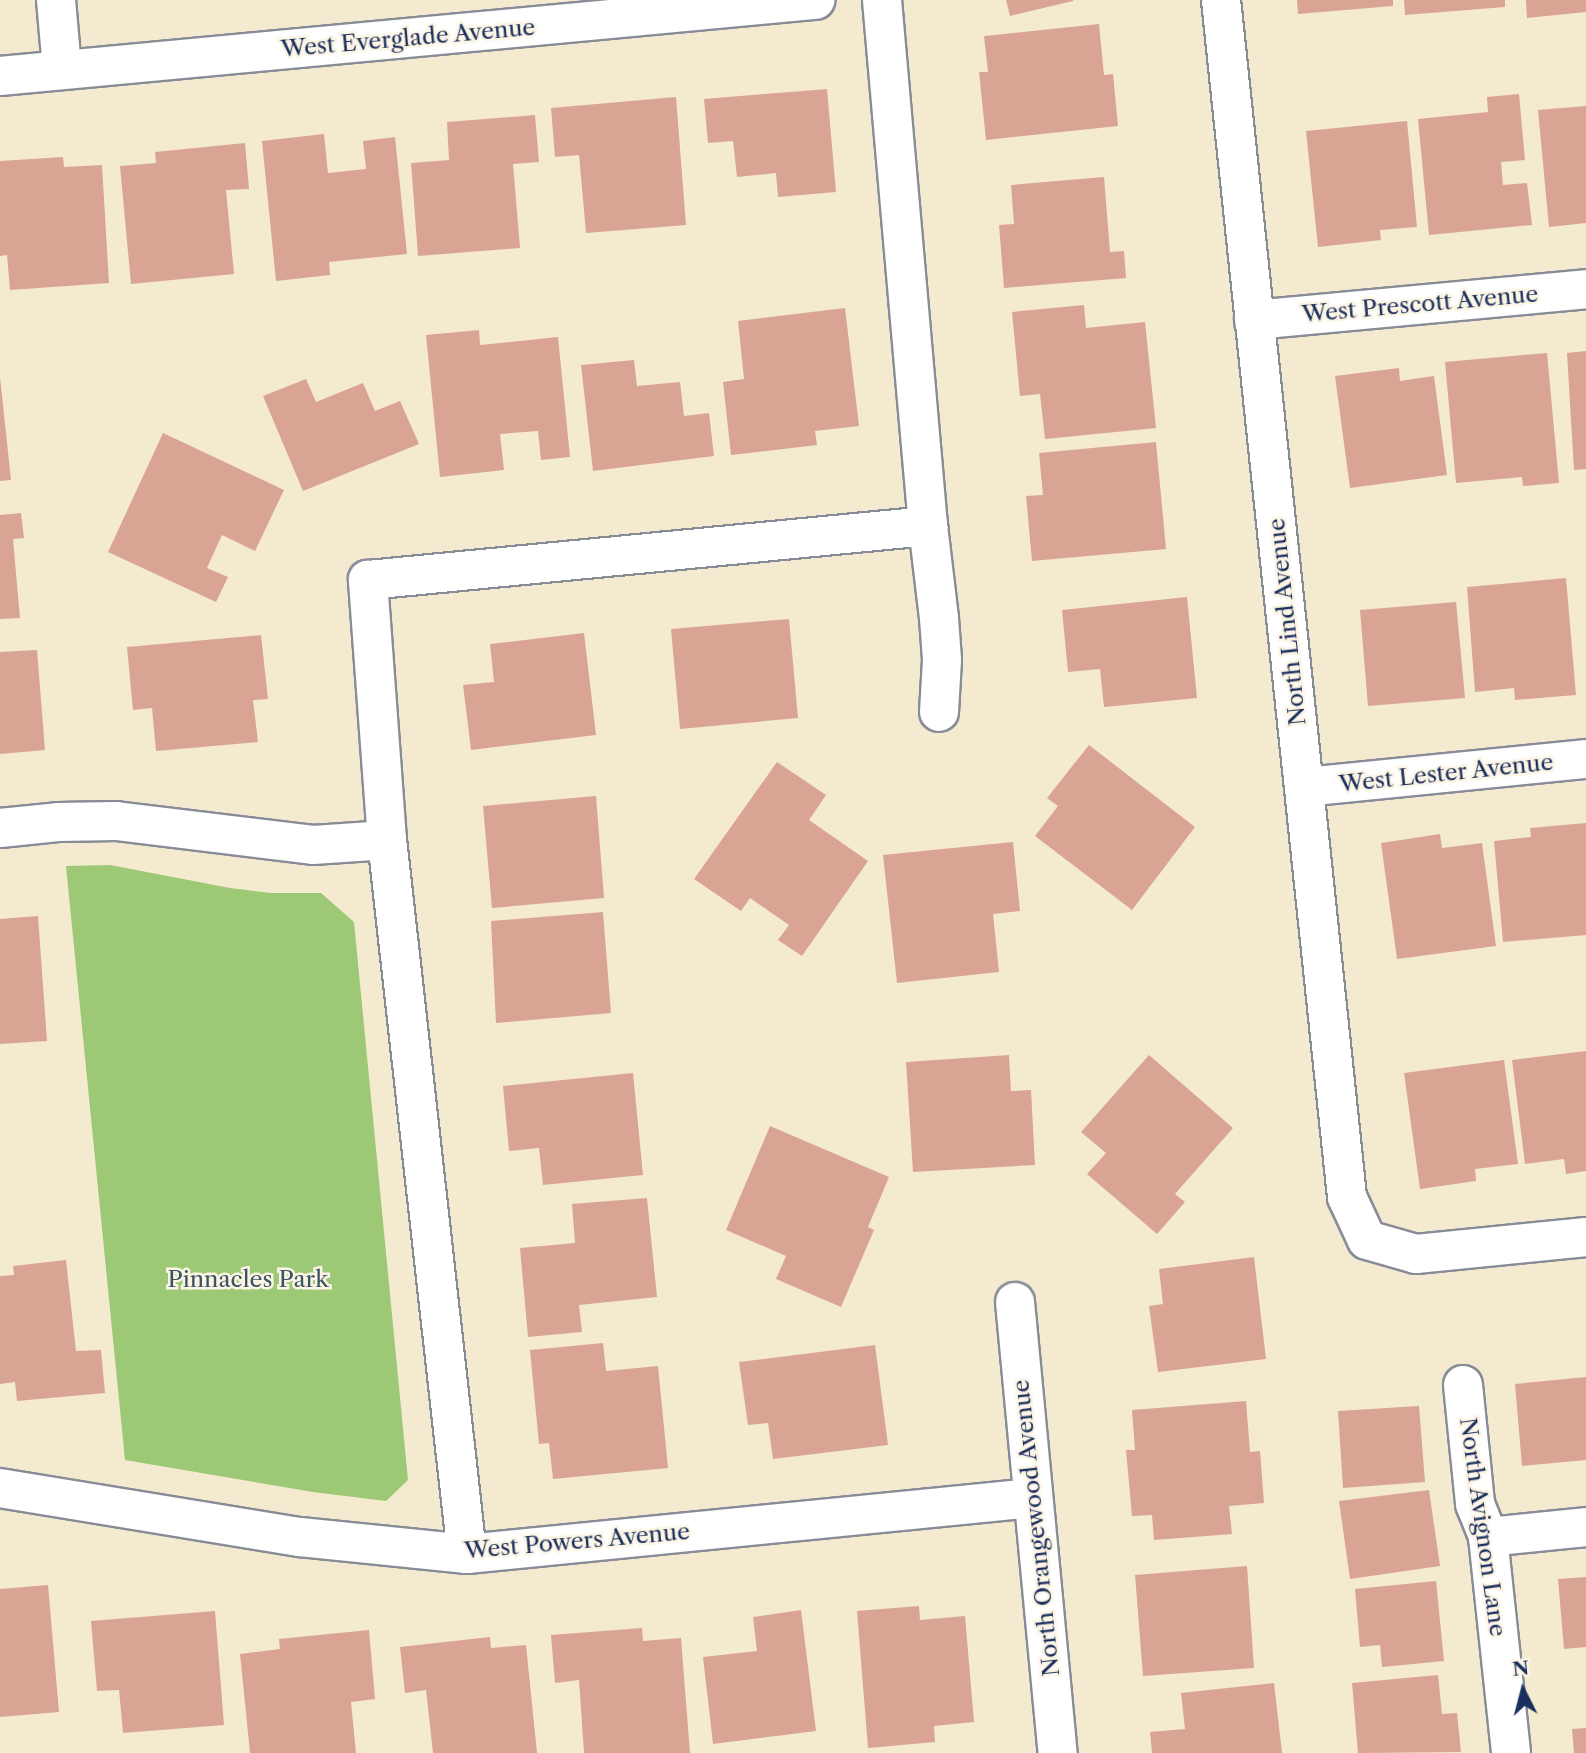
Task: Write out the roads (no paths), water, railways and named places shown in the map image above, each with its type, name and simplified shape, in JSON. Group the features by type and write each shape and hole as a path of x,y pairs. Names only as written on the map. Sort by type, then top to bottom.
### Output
{"street":[{"path":"56,0 62,69"},
{"name":"West Everglade Avenue","path":"0,76 815,0"},
{"path":"882,0 942,660 939,712"},
{"name":"North Lind Avenue","path":"1221,0 1347,1197 1367,1240 1416,1254 1586,1237"},
{"name":"West Prescott Avenue","path":"1254,320 1586,289"},
{"path":"467,1554 387,840 368,580 928,526"},
{"name":"West Lester Avenue","path":"1305,787 1586,760"},
{"path":"0,828 58,822 116,821 313,845 387,840"},
{"name":"North Orangewood Avenue","path":"1015,1302 1058,1753"},
{"name":"North Avignon Lane","path":"1463,1385 1475,1504 1488,1537 1511,1753"},
{"name":"West Powers Avenue","path":"0,1489 300,1537 467,1554 1032,1498"},
{"path":"1488,1537 1586,1527"}],"park label":[{"name":"Pinnacles Park","path":"248,1279"}]}
